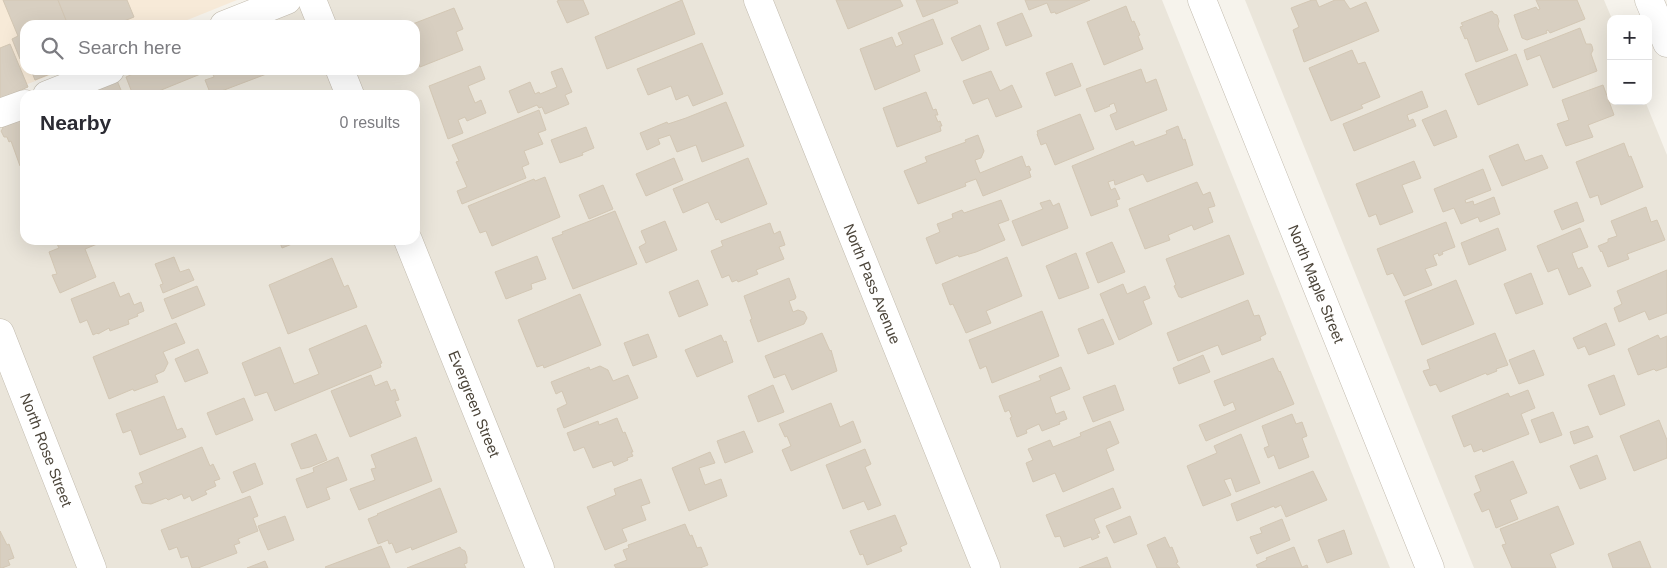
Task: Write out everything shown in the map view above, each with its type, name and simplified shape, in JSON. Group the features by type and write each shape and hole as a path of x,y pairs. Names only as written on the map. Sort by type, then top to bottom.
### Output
{"street":[{"path":"237,20 288,0"},
{"path":"312,0 320,20"},
{"name":"North Pass Avenue","path":"758,0 986,568"},
{"name":"North Maple Street","path":"1202,0 1430,568"},
{"path":"1649,0 1667,43"},
{"path":"60,90 97,75"},
{"path":"342,75 348,90"},
{"path":"0,114 20,106"},
{"name":"Evergreen Street","path":"410,245 540,568"},
{"name":"North Rose Street","path":"0,333 92,568"}],"shaded area":[{"path":"0,0 237,0 187,20 20,20 20,75 50,75 0,95"},
{"path":"287,0 1162,0 1390,568 0,568 0,113 20,106 20,245 420,245 420,90 60,90 97,75 420,75 420,20 237,20"},
{"path":"1245,0 1604,0 1610,15 1607,15 1607,105 1647,105 1667,155 1667,568 1474,568"}],"building":[{"path":"3,0 58,0 66,20 20,20 20,59 12,39 18,36"},
{"path":"58,0 127,0 134,17 126,20 66,20"},
{"path":"583,0 589,14 567,23 557,1"},
{"path":"682,0 695,34 607,69 595,37"},
{"path":"836,0 900,0 903,6 848,29"},
{"path":"916,0 957,0 958,3 923,17"},
{"path":"1025,0 1090,0 1056,14 1055,12 1051,13 1047,3 1029,10"},
{"path":"1316,0 1319,7 1335,0 1344,0 1350,9 1366,2 1379,31 1304,62 1293,30 1299,27 1291,8"},
{"path":"1536,0 1577,0 1585,19 1550,33 1548,30 1546,31 1547,33 1527,40 1522,38 1514,15 1536,7 1538,10 1540,9"},
{"path":"1126,6 1132,22 1134,21 1140,35 1138,36 1143,49 1104,65 1087,22"},
{"path":"454,8 463,29 456,32 463,50 420,67 420,21"},
{"path":"1492,11 1497,15 1498,26 1508,50 1476,62 1467,38 1465,39 1460,27 1463,26 1461,23"},
{"path":"1022,13 1032,36 1006,46 997,23"},
{"path":"933,19 943,44 914,55 920,71 875,90 860,49 892,37 896,47 903,44 898,33"},
{"path":"980,25 989,49 962,61 951,38"},
{"path":"1580,28 1586,44 1591,44 1592,46 1591,54 1597,71 1553,88 1540,55 1527,60 1524,50"},
{"path":"702,43 723,94 693,106 688,95 676,100 671,86 648,95 637,69"},
{"path":"10,44 20,68 20,75 23,75 28,87 0,99 0,48"},
{"path":"1352,50 1358,64 1365,62 1380,97 1361,105 1363,108 1331,121 1309,68"},
{"path":"1516,54 1528,85 1478,105 1465,74"},
{"path":"1072,63 1081,86 1055,96 1046,73"},
{"path":"480,66 485,79 468,86 475,103 481,100 486,113 467,121 465,117 458,120 463,133 448,139 429,86"},
{"path":"562,68 572,92 565,95 569,104 545,114 542,107 539,108 537,105 518,113 509,91 530,82 535,94 539,92 540,94 557,87 551,72"},
{"path":"1141,69 1146,83 1156,79 1167,110 1116,130 1110,115 1117,112 1114,103 1095,112 1086,89"},
{"path":"991,71 1000,91 1012,85 1022,107 996,117 988,98 973,104 963,81"},
{"path":"33,75 48,75 35,80"},
{"path":"131,75 198,75 161,90 131,90 126,77"},
{"path":"213,75 264,75 224,90 209,90 205,80 214,77"},
{"path":"116,78 121,90 86,90"},
{"path":"1603,85 1607,96 1607,105 1610,105 1614,115 1588,125 1593,137 1566,146 1557,124 1569,120 1562,100"},
{"path":"1422,91 1428,107 1407,115 1409,121 1413,119 1416,126 1354,151 1343,124"},
{"path":"926,92 933,110 936,109 938,115 935,115 942,126 940,126 941,131 897,147 883,108"},
{"path":"726,102 744,146 702,162 696,145 677,152 670,135 658,139 660,144 647,150 640,133"},
{"path":"539,110 546,130 538,133 543,144 524,151 529,164 522,167 526,178 462,204 457,191 467,187 456,162 459,161 452,145"},
{"path":"1446,110 1457,137 1434,146 1422,120"},
{"path":"1080,114 1094,149 1055,165 1046,143 1041,145 1037,131"},
{"path":"20,118 20,166 11,141 9,142 7,137 4,137 1,131 2,125"},
{"path":"1178,126 1183,140 1185,139 1193,165 1147,182 1143,174 1115,185 1114,180 1108,182 1111,190 1115,188 1120,199 1116,200 1118,206 1091,216 1072,166 1133,141 1135,146 1167,134 1166,131"},
{"path":"586,127 594,148 582,153 583,155 560,163 551,140"},
{"path":"978,135 984,151 981,158 975,160 980,173 1022,156 1026,167 1029,166 1031,170 1029,171 1031,177 983,196 976,179 965,183 966,186 918,204 904,171 927,162 925,157 966,142 965,140"},
{"path":"1624,143 1643,187 1601,205 1598,195 1590,198 1576,162"},
{"path":"1518,144 1525,161 1542,155 1548,168 1502,186 1489,156"},
{"path":"674,158 683,180 646,196 636,174"},
{"path":"748,158 767,204 721,223 719,219 716,220 708,202 683,213 673,189"},
{"path":"1414,161 1421,178 1402,185 1413,212 1380,225 1376,214 1369,217 1356,184"},
{"path":"1483,169 1491,190 1465,200 1466,203 1473,201 1474,205 1494,197 1500,214 1480,222 1478,217 1461,224 1454,208 1443,212 1434,189"},
{"path":"545,177 560,217 492,246 486,231 480,233 468,206 534,179 535,181"},
{"path":"1197,182 1203,195 1210,192 1215,206 1208,208 1213,222 1194,230 1192,225 1168,235 1170,240 1145,249 1129,209"},
{"path":"603,185 613,209 589,219 579,195"},
{"path":"1001,200 1009,220 998,224 1005,240 976,252 959,257 958,255 936,264 926,238 940,232 937,224 953,218 952,214 962,210 964,213"},
{"path":"1050,200 1053,206 1059,203 1068,228 1022,246 1012,221 1043,209 1040,203"},
{"path":"1577,202 1584,221 1562,230 1554,211"},
{"path":"1646,207 1651,222 1657,220 1665,240 1627,254 1629,259 1608,267 1598,246 1608,242 1608,239 1617,236 1611,221"},
{"path":"615,211 637,264 573,289 552,238 563,234 562,232"},
{"path":"665,221 677,250 646,263 639,247 646,243 641,231"},
{"path":"1446,222 1455,247 1442,252 1443,254 1439,256 1438,253 1433,255 1437,265 1425,269 1432,285 1404,296 1393,273 1387,275 1377,249"},
{"path":"770,223 774,234 780,231 785,245 779,247 784,259 756,270 758,274 738,282 737,280 732,282 729,275 722,278 711,251 723,246 721,241"},
{"path":"1498,228 1506,250 1469,265 1461,243"},
{"path":"1580,228 1588,247 1572,253 1578,269 1582,267 1591,286 1569,295 1558,268 1548,272 1537,246"},
{"path":"1229,235 1244,274 1181,298 1179,297 1166,259"},
{"path":"1112,242 1125,272 1098,283 1086,253"},
{"path":"58,245 95,245 85,249 96,277 60,293 52,275 57,274 49,252 59,248"},
{"path":"1076,253 1089,288 1059,299 1046,266"},
{"path":"537,256 546,279 531,284 532,289 506,299 495,272"},
{"path":"174,257 180,272 189,269 194,280 163,293 160,285 163,284 155,264"},
{"path":"1007,257 1022,296 986,311 991,323 966,333 953,304 950,305 942,284"},
{"path":"332,258 344,287 348,285 357,307 288,334 269,285"},
{"path":"1667,270 1667,313 1649,320 1645,311 1619,322 1614,308 1622,304 1617,291"},
{"path":"1531,273 1543,304 1516,314 1504,284"},
{"path":"789,278 796,297 789,301 793,312 798,310 804,312 807,318 804,324 758,342 744,296"},
{"path":"698,280 708,305 679,317 669,292"},
{"path":"1456,280 1474,324 1422,345 1405,301"},
{"path":"114,282 120,297 129,293 134,305 141,302 144,311 128,320 129,324 110,331 109,328 93,335 87,320 80,323 71,299"},
{"path":"1123,284 1127,294 1145,286 1150,298 1143,301 1152,324 1119,340 1100,294"},
{"path":"197,286 205,305 172,319 164,299"},
{"path":"580,294 601,345 544,368 543,365 537,367 518,320"},
{"path":"1248,300 1254,316 1259,315 1266,334 1260,337 1261,340 1222,355 1218,345 1178,361 1167,333"},
{"path":"1042,311 1059,356 992,383 986,366 980,369 969,340"},
{"path":"1103,319 1114,344 1088,354 1078,329"},
{"path":"176,323 185,343 163,352 168,363 164,371 155,375 158,382 134,391 133,389 109,399 93,357"},
{"path":"1606,323 1615,345 1589,355 1585,346 1578,349 1573,338"},
{"path":"366,325 382,363 380,364 381,367 275,411 267,392 255,396 242,363 280,347 294,384 319,374 309,349"},
{"path":"822,333 831,350 837,371 792,390 785,374 774,378 765,356"},
{"path":"1495,333 1508,365 1496,369 1497,371 1487,375 1486,373 1440,392 1436,384 1430,386 1423,371 1430,369 1427,360"},
{"path":"648,334 657,357 633,366 624,343"},
{"path":"721,335 724,342 726,341 733,362 697,377 685,350"},
{"path":"1658,335 1660,339 1667,336 1667,367 1656,371 1654,369 1638,375 1628,349"},
{"path":"198,349 208,373 185,382 175,359"},
{"path":"1534,350 1544,375 1519,384 1509,360"},
{"path":"1203,355 1210,372 1179,384 1173,368"},
{"path":"1273,358 1294,404 1206,441 1199,425 1236,410 1233,402 1224,406 1214,381"},
{"path":"600,366 608,370 613,381 628,375 638,398 564,428 557,409 567,404 562,391 556,394 551,382 589,367 590,370"},
{"path":"1061,367 1070,389 1050,397 1056,414 1064,411 1067,419 1042,431 1039,424 1026,430 1027,433 1017,437 1009,410 1005,412 999,396 1041,380 1039,376"},
{"path":"371,375 375,386 387,381 391,391 395,389 399,400 395,401 401,416 350,437 331,391"},
{"path":"1614,375 1625,405 1600,415 1588,385"},
{"path":"773,385 784,412 758,422 748,396"},
{"path":"1115,385 1124,410 1093,422 1083,397"},
{"path":"1528,390 1535,408 1521,414 1529,434 1483,452 1482,449 1474,452 1471,444 1464,447 1452,416 1508,393 1510,397"},
{"path":"164,396 177,430 182,428 186,437 140,455 131,430 123,433 116,414"},
{"path":"244,398 253,420 216,435 207,413"},
{"path":"831,403 840,427 853,421 861,442 791,471 782,450 791,446 779,424"},
{"path":"1553,412 1562,435 1540,443 1531,420"},
{"path":"1292,414 1296,424 1302,422 1307,436 1302,438 1309,457 1279,469 1274,455 1268,458 1264,448 1269,446 1262,426"},
{"path":"617,418 623,433 625,432 633,456 614,466 612,461 593,468 584,447 574,451 567,433 598,421 599,425"},
{"path":"1659,420 1667,440 1667,458 1634,471 1620,436"},
{"path":"1110,421 1119,443 1106,449 1114,470 1063,492 1055,473 1033,482 1026,463 1033,460 1028,449 1050,440 1053,447 1081,436 1080,433"},
{"path":"1588,426 1593,437 1574,444 1570,432"},
{"path":"744,431 753,452 725,463 717,441"},
{"path":"316,434 327,460 301,469 291,444"},
{"path":"1241,434 1260,483 1236,492 1231,478 1224,480 1231,495 1203,506 1187,466 1217,453 1214,446"},
{"path":"416,437 432,481 359,510 350,489 375,480 371,469 376,468 371,455"},
{"path":"202,447 210,466 213,464 220,479 214,481 216,486 205,491 207,494 192,501 190,496 184,499 182,494 151,504 142,503 135,486 143,483 139,473"},
{"path":"865,449 871,464 865,467 881,505 868,510 864,501 843,509 826,465"},
{"path":"710,452 715,463 699,468 705,485 721,479 727,496 689,511 672,468"},
{"path":"1597,455 1606,479 1580,489 1570,466"},
{"path":"338,457 347,480 326,488 330,499 307,508 296,479 314,472 313,468"},
{"path":"1513,461 1527,493 1510,500 1518,519 1496,528 1489,509 1482,512 1474,494 1481,491 1475,476"},
{"path":"255,463 263,484 242,493 233,472"},
{"path":"1313,471 1327,500 1286,517 1281,505 1237,521 1231,504"},
{"path":"641,479 650,503 641,506 646,520 622,529 627,541 605,550 587,507 616,495 614,489"},
{"path":"440,488 457,532 412,550 411,547 396,553 392,543 389,544 388,540 378,544 368,519"},
{"path":"1113,488 1121,508 1094,519 1100,533 1097,534 1099,537 1092,540 1091,537 1064,547 1060,536 1055,537 1046,515"},
{"path":"250,496 258,516 253,518 258,531 238,539 240,543 234,545 237,553 198,568 192,568 188,556 181,558 177,547 169,550 161,530"},
{"path":"1558,506 1574,544 1550,554 1556,568 1512,568 1502,545 1506,544 1500,529"},
{"path":"895,515 907,544 900,547 902,551 867,565 863,554 860,555 850,531"},
{"path":"285,516 294,540 268,550 258,526"},
{"path":"1130,516 1137,534 1114,543 1106,526"},
{"path":"1282,519 1290,540 1257,554 1250,537 1262,533 1260,528"},
{"path":"685,524 697,548 701,547 708,565 700,568 616,568 614,565 627,560 623,550 629,548 628,545"},
{"path":"1344,530 1352,554 1327,563 1318,540"},
{"path":"0,531 7,545 9,544 14,558 8,560 10,565 2,568 0,568"},
{"path":"1165,537 1170,548 1172,547 1178,562 1176,563 1180,568 1157,568 1147,545"},
{"path":"1640,541 1651,568 1613,568 1608,554"},
{"path":"381,546 390,568 325,567"},
{"path":"460,547 465,551 467,557 467,563 464,564 466,568 407,568"},
{"path":"1294,547 1302,567 1307,565 1308,568 1258,568 1256,565 1267,560 1266,558"},
{"path":"1107,557 1111,568 1079,568"},
{"path":"265,561 268,568 247,568"}]}
